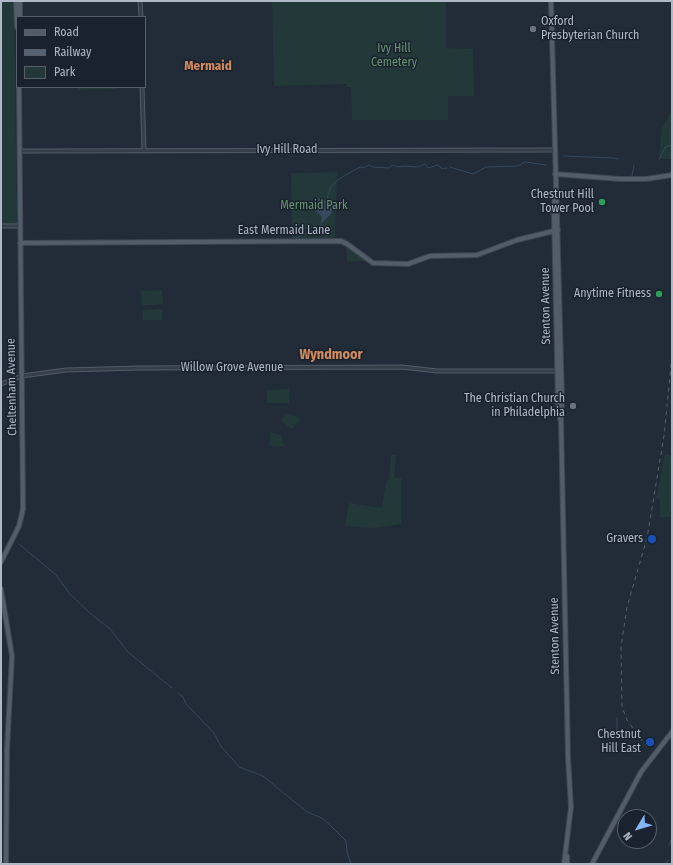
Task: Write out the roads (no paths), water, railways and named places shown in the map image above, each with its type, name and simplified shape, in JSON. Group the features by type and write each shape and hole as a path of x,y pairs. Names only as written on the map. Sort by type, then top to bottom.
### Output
{"main road":[{"path":"16,1 17,16"},
{"path":"20,1 20,16"},
{"name":"Stenton Avenue","path":"551,1 556,192 559,415 561,420 568,757 571,807 567,864"},
{"name":"Cheltenham Avenue","path":"1,562 18,530 22,516 19,88"},
{"path":"555,174 620,179 646,179 672,175"},
{"path":"555,183 564,174"},
{"name":"East Mermaid Lane","path":"20,242 341,241 373,263 404,264 430,256 477,255 517,240 556,230"},
{"path":"1,589 12,656 7,749 6,864"},
{"path":"592,864 641,772 672,732"},
{"path":"588,864 598,851"},
{"name":"Stenton Avenue","path":"564,864 567,852"}],"street":[{"path":"140,1 141,16"},
{"path":"142,88 144,150"},
{"name":"Ivy Hill Road","path":"20,151 554,150"},
{"path":"1,226 19,226"},
{"name":"Willow Grove Avenue","path":"1,384 22,376 66,370 140,368 402,367 437,371 559,371"}],"water":[{"path":"318,198 326,201 332,210 331,214 322,223 322,217 315,210 314,202"}],"waterway":[{"path":"659,160 665,147 672,145"},
{"path":"563,156 618,159"},
{"path":"450,167 473,174 486,167 518,166 525,162 546,165"},
{"path":"326,202 331,186 339,179 360,167 363,168 369,165 373,167 389,168 393,165 398,167 418,167 425,164 428,168 438,165 442,169 447,168"},
{"path":"632,176 634,165"},
{"path":"296,238 312,231 319,232 321,223"},
{"path":"19,544 56,575 70,594 91,614 110,629 128,652 172,688"},
{"path":"178,693 183,697 186,704 214,733 220,745 239,767 263,776 307,812 322,818 331,826 346,841 347,852 351,864"},
{"path":"617,718 617,735"},
{"path":"669,845 672,838"},
{"path":"666,864 668,860"}],"railway":[{"path":"647,747 627,720 622,707 621,647 627,607 647,538 664,436 672,356"}],"place":[{"name":"Oxford Presbyterian Church","path":"533,29"},
{"name":"Chestnut Hill Tower Pool","path":"602,202"},
{"name":"Anytime Fitness","path":"659,294"},
{"name":"The Christian Church in Philadelphia","path":"573,406"},
{"name":"Gravers","path":"652,539"},
{"name":"Chestnut Hill East","path":"650,742"}],"district":[{"name":"Mermaid","path":"208,66"},
{"name":"Wyndmoor","path":"331,355"}],"park label":[{"name":"Ivy Hill Cemetery","path":"394,56"},
{"name":"Mermaid Park","path":"314,206"}]}
